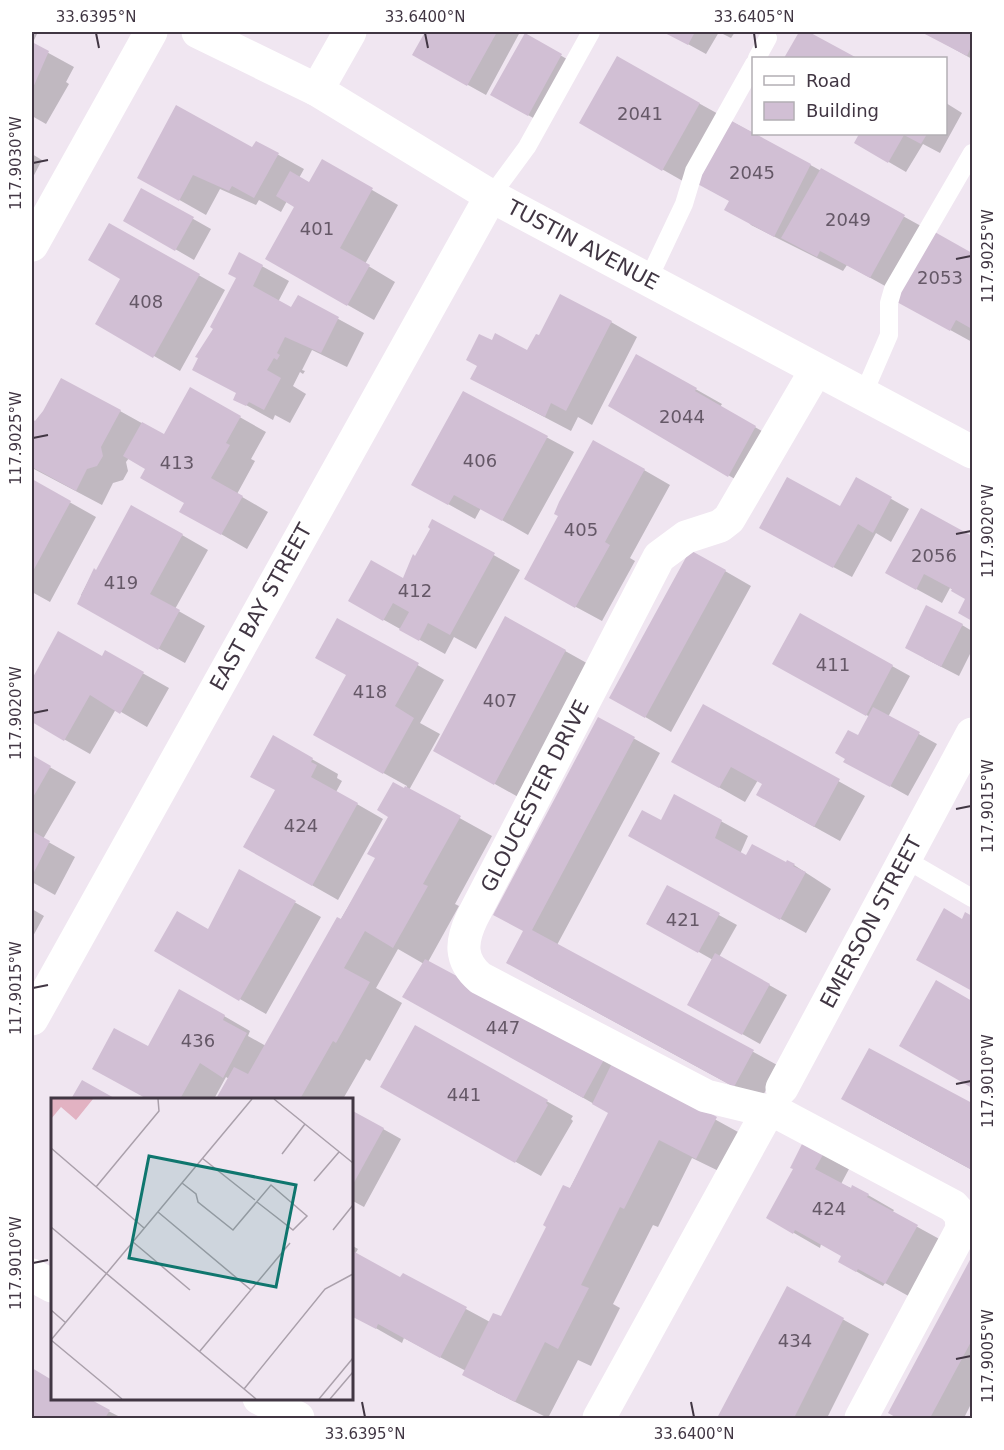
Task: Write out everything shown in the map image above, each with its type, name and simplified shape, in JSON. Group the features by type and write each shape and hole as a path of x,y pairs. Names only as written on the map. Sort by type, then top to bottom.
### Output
{"street":[{"path":"32,245 151,32"},
{"name":"TUSTIN AVENUE","path":"198,32 317,90 491,196 972,452"},
{"path":"317,90 350,32"},
{"name":"EAST BAY STREET","path":"32,1019 491,196"},
{"name":"GLOUCESTER DRIVE","path":"775,1099 706,1096 480,978 470,969 464,958 463,937 659,557 686,537 720,526 729,519 816,370"},
{"name":"EMERSON STREET","path":"599,1419 972,734"},
{"path":"775,1099 797,1122 953,1206 961,1215 962,1229 861,1419"},
{"path":"32,1275 51,1285"},
{"path":"261,1399 298,1419"}],"lane":[{"path":"491,196 527,147 591,32"},
{"path":"758,57 768,38"},
{"path":"648,280 684,204 694,171 752,66"},
{"path":"863,394 889,335 889,303 893,289 972,153"},
{"path":"905,859 972,897"}],"building":[{"path":"425,32 497,32 467,86 412,55"},
{"path":"663,32 695,32 688,45"},
{"path":"799,32 809,32 855,57 785,57"},
{"path":"921,32 972,32 972,45 967,56"},
{"path":"525,33 562,54 528,116 490,95"},
{"path":"32,42 49,51 32,90"},
{"path":"617,56 700,103 662,171 579,123"},
{"path":"176,105 252,147 256,141 279,153 254,198 232,186 229,191 193,175 179,201 137,178"},
{"path":"726,118 752,132 752,135 757,135 811,164 774,237 724,210 729,201 692,181"},
{"path":"858,135 904,135 888,163 854,143"},
{"path":"904,135 926,135 921,144"},
{"path":"322,159 373,188 340,248 370,265 347,306 265,259 294,207 276,196 290,171 309,182"},
{"path":"821,168 905,215 870,278 820,251 817,257 781,238"},
{"path":"141,188 194,217 175,251 123,221"},
{"path":"109,223 200,274 153,358 95,324 120,279 88,260"},
{"path":"933,231 972,253 972,329 956,320 950,331 895,301"},
{"path":"239,252 263,265 253,286 291,307 298,295 339,317 321,353 285,337 277,353 280,355 277,360 274,358 267,370 281,378 264,410 249,402 246,406 233,400 236,393 192,370 198,358 195,357 213,329 210,327 236,278 228,274"},
{"path":"560,294 612,321 566,411 551,403 545,417 470,379 477,366 466,360 479,334 492,340 495,333 527,350 536,334 539,335"},
{"path":"636,354 697,388 695,391 756,426 728,477 608,406"},
{"path":"61,378 121,410 101,447 103,456 97,466 87,469 76,491 32,467 32,419 35,421 43,411"},
{"path":"190,387 241,416 226,443 230,445 211,478 243,496 221,535 179,512 184,503 140,478 145,469 123,456 142,422 164,434"},
{"path":"463,391 548,436 502,521 454,495 448,505 411,485"},
{"path":"593,440 645,469 605,542 610,545 575,608 524,579 558,516 554,514 559,502"},
{"path":"787,477 840,506 856,477 892,497 873,533 858,524 833,568 759,528"},
{"path":"32,479 71,501 32,573"},
{"path":"131,505 183,534 150,594 180,610 158,650 77,604 94,568 96,570"},
{"path":"921,508 972,536 972,621 958,613 965,599 951,591 952,589 924,574 916,590 885,573"},
{"path":"432,519 495,553 450,635 428,623 419,641 399,630 409,612 393,603 383,621 348,601 371,560 403,578 413,554 415,556 430,529 428,527"},
{"path":"690,550 726,570 645,718 609,698"},
{"path":"926,605 963,624 941,667 905,648"},
{"path":"800,613 893,665 866,716 772,664"},
{"path":"505,616 566,650 494,785 433,751"},
{"path":"337,618 419,663 395,706 414,718 383,774 313,735 346,675 315,658"},
{"path":"58,631 102,656 105,650 144,672 120,714 90,695 64,741 32,722 32,679"},
{"path":"703,704 840,779 814,827 756,795 762,784 731,767 719,788 671,762"},
{"path":"873,707 920,732 890,787 843,762 845,759 835,753 848,730 858,735"},
{"path":"598,717 635,737 532,930 754,1050 734,1087 506,963 523,931 493,915"},
{"path":"273,735 313,758 311,762 317,765 311,777 358,803 312,886 243,847 275,790 250,777"},
{"path":"32,755 51,766 32,799"},
{"path":"393,782 461,816 423,884 428,886 393,948 365,931 344,968 370,982 336,1043 333,1041 301,1098 218,1098 234,1067 248,1074 337,917 341,919 375,858 367,854 388,817 377,810"},
{"path":"674,794 722,820 715,838 746,855 752,844 786,862 787,860 795,864 793,866 806,872 780,920 628,836 642,810 661,820"},
{"path":"32,831 50,841 32,876"},
{"path":"239,869 296,901 239,1001 154,951 177,911 208,929"},
{"path":"667,885 720,913 698,953 646,924"},
{"path":"944,908 962,919 965,912 972,916 972,991 916,960"},
{"path":"715,953 770,984 742,1035 687,1005"},
{"path":"425,959 606,1056 583,1098 402,997"},
{"path":"936,980 972,1001 972,1088 899,1046"},
{"path":"179,989 225,1015 223,1020 247,1033 223,1078 200,1063 181,1098 145,1098 92,1069 114,1028 148,1046"},
{"path":"415,1025 548,1100 546,1103 548,1105 515,1163 380,1087"},
{"path":"869,1048 972,1103 972,1170 841,1099"},
{"path":"613,1061 717,1117 696,1159 659,1140 624,1209 620,1207 581,1285 589,1288 558,1349 545,1342 515,1402 462,1375 493,1313 501,1316 546,1227 543,1225 563,1185 570,1188 608,1113 592,1104"},
{"path":"82,1080 114,1098 72,1098"},
{"path":"352,1111 384,1128 352,1186"},
{"path":"803,1142 824,1153 815,1169 851,1188 852,1185 869,1194 867,1197 918,1225 885,1284 858,1269 856,1272 838,1262 841,1256 795,1230 793,1234 766,1218 793,1169 790,1168"},
{"path":"352,1251 400,1277 403,1273 467,1307 440,1358 378,1324 376,1329 352,1317"},
{"path":"972,1256 972,1340 930,1418 897,1418 888,1413"},
{"path":"787,1286 844,1318 794,1418 717,1418"},
{"path":"32,1368 51,1379 51,1399 90,1399 110,1410 105,1418 32,1418"}]}
